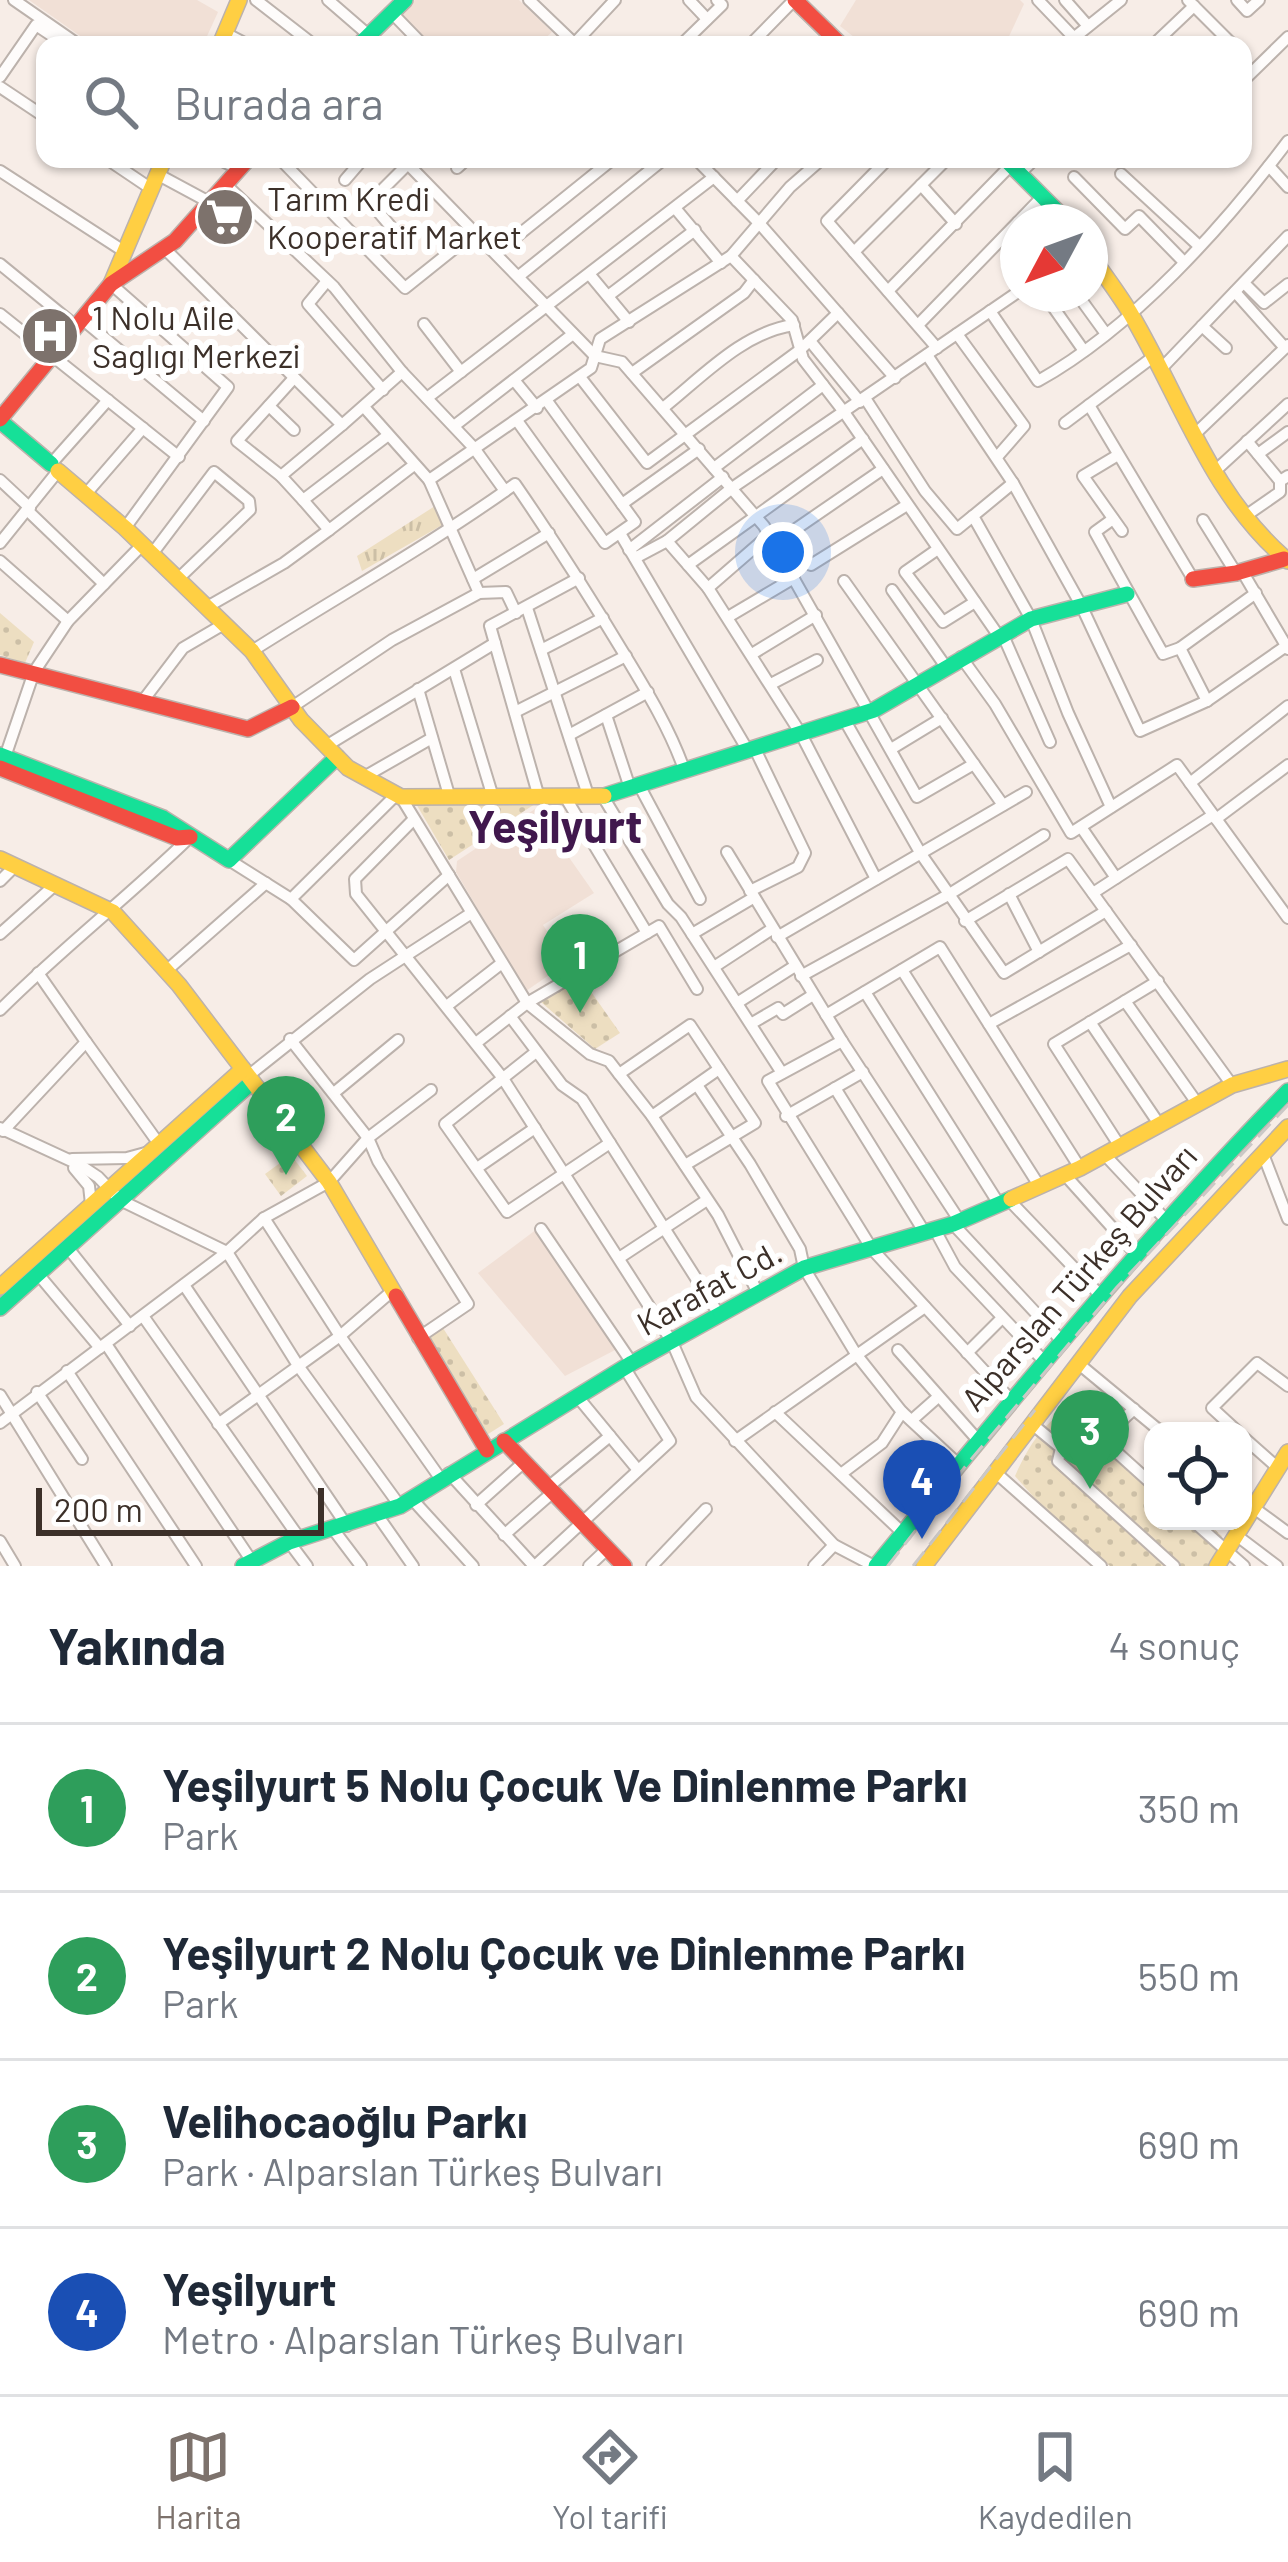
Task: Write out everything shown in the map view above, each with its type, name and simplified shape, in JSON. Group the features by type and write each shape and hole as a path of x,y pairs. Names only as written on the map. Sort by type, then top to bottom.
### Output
{"main road":[{"path":"224,36 239,0"},
{"path":"374,36 405,0"},
{"path":"795,0 833,36"},
{"path":"239,168 164,248 111,284 0,420 125,528 252,651 332,752 364,777 399,795 595,795 635,786 871,710 1031,619 1127,594"},
{"path":"1014,168 1051,204"},
{"path":"111,284 157,174"},
{"path":"1108,281 1244,517 1286,559 1193,579"},
{"path":"0,664 248,729 292,706"},
{"path":"2,760 177,838 190,837 229,860 332,752"},
{"path":"8,862 112,912 166,971 328,1182 487,1450"},
{"name":"Karafat Cd.","path":"248,1564 294,1540 406,1503 444,1475 628,1365 804,1268 956,1222 1072,1172 1232,1085 1288,1069"},
{"path":"0,1308 68,1248 154,1148 247,1075"},
{"path":"0,1287 91,1205 115,1194 247,1075"},
{"name":"Alparslan Türkeş Bulvarı","path":"875,1566 1042,1359 1165,1219 1288,1091"},
{"name":"Alparslan Türkeş Bulvarı","path":"931,1563 1130,1296 1288,1127"},
{"path":"504,1441 624,1566"},
{"path":"1252,1500 1280,1475 1288,1452"},
{"path":"1222,1559 1238,1530"}],"street":[{"path":"14,0 66,36"},
{"path":"256,0 302,36"},
{"path":"328,0 365,36"},
{"path":"529,0 567,36"},
{"path":"595,0 606,10"},
{"path":"583,36 616,0"},
{"path":"689,0 707,19"},
{"path":"690,36 722,5 717,0"},
{"path":"761,36 795,0"},
{"path":"1038,0 1068,36"},
{"path":"1065,0 1088,26"},
{"path":"1237,0 1247,10 1259,0"},
{"path":"1079,36 1116,1"},
{"path":"1162,36 1191,3 1224,36"},
{"path":"392,13 414,36"},
{"path":"0,77 36,25 52,36"},
{"path":"1252,72 1288,37"},
{"path":"0,87 36,111"},
{"path":"990,311 1038,381 1131,315 1247,195 1288,140"},
{"path":"1269,166 1288,187"},
{"path":"289,168 405,288 475,232"},
{"path":"345,180 355,168"},
{"path":"403,241 370,202 404,168"},
{"path":"412,168 595,356 622,362 755,515 917,797 974,764"},
{"path":"496,253 603,168"},
{"path":"519,276 653,168"},
{"path":"704,168 895,378"},
{"path":"737,201 768,168"},
{"path":"429,480 591,368 600,339 726,259 812,168"},
{"path":"879,168 827,221 918,326 1082,605 1140,730 1207,701 1287,647 1256,593 1203,520"},
{"path":"854,252 938,168"},
{"path":"888,291 1010,168"},
{"path":"0,172 122,250"},
{"path":"157,174 209,202"},
{"path":"1121,174 1198,245"},
{"path":"427,398 713,177"},
{"path":"1074,177 1125,229 1139,216 1183,261"},
{"path":"759,178 780,200"},
{"path":"225,184 327,281 402,372 474,448 505,491"},
{"path":"921,185 956,224"},
{"path":"1035,204 1043,196"},
{"path":"675,208 754,280 794,325 805,346 863,400 957,529 1013,483"},
{"path":"608,296 694,230"},
{"path":"1065,423 1157,363 1202,326 1288,236"},
{"path":"918,326 1000,241"},
{"path":"164,248 342,425"},
{"path":"0,264 204,421"},
{"path":"590,275 629,322"},
{"path":"632,373 729,305 754,280"},
{"path":"327,281 308,304 383,390"},
{"path":"111,284 228,387 125,528"},
{"path":"1239,287 1264,303 1288,284"},
{"path":"1194,435 1287,346 1239,287"},
{"path":"632,554 667,541 723,478 844,412 1000,304"},
{"path":"1057,312 1084,351"},
{"path":"1090,312 1106,334"},
{"path":"580,377 647,463 805,346 838,313"},
{"path":"0,314 179,457"},
{"path":"424,324 461,372"},
{"path":"663,408 742,346 771,328 794,325"},
{"path":"1202,326 1226,348"},
{"path":"454,426 573,334"},
{"path":"957,334 1024,426 997,458"},
{"path":"805,346 803,359 1000,634 1050,742"},
{"path":"280,476 402,372"},
{"path":"294,378 237,441 280,476 329,530"},
{"path":"514,380 542,405 635,522 605,543 518,422"},
{"path":"632,554 823,385"},
{"path":"0,543 108,400"},
{"path":"1215,471 1288,404"},
{"path":"1089,405 1193,579"},
{"path":"269,406 294,430"},
{"path":"364,407 429,480 479,593"},
{"path":"85,496 143,428"},
{"path":"1258,454 1288,432"},
{"path":"303,500 387,436"},
{"path":"688,565 862,439"},
{"path":"1244,517 1280,492 1284,479 1247,441"},
{"path":"622,504 699,449"},
{"path":"1118,455 1083,476 1122,532"},
{"path":"207,607 284,563 414,465"},
{"path":"708,588 772,539 883,469"},
{"path":"2,760 34,672 68,621 147,549 214,472 249,501 250,510 178,578"},
{"path":"0,480 104,584"},
{"path":"252,651 454,529 515,484 648,692 684,770"},
{"path":"811,566 908,505"},
{"path":"973,516 1031,619 1111,807"},
{"path":"1113,519 1096,532 1163,654 1180,648 1256,593"},
{"path":"473,579 549,532"},
{"path":"621,535 750,748 805,853 798,867 692,934"},
{"path":"667,541 708,588 771,684 875,879"},
{"path":"938,549 904,572 943,622 975,602"},
{"path":"0,561 68,621"},
{"path":"538,794 490,626 579,578"},
{"path":"728,617 794,578"},
{"path":"844,581 1003,806"},
{"path":"892,590 995,704 1071,833 1177,765 1288,918"},
{"path":"292,706 392,640 479,593 506,592 541,650 595,795 782,1073"},
{"path":"752,654 817,616"},
{"path":"541,650 603,618"},
{"path":"142,702 183,648 224,624"},
{"path":"332,752 418,689 495,644"},
{"path":"1180,648 1207,701"},
{"path":"515,712 626,656"},
{"path":"771,684 817,660"},
{"path":"454,669 492,794"},
{"path":"418,689 449,795"},
{"path":"569,735 648,692"},
{"path":"1190,782 1288,706"},
{"path":"606,715 635,786 700,899"},
{"path":"891,748 942,718"},
{"path":"844,719 921,854 1004,974 1106,911"},
{"path":"364,777 432,738"},
{"path":"1093,892 1215,817 1288,765"},
{"path":"714,967 1026,791"},
{"path":"291,899 399,795 527,1003 590,1054 609,1061 685,1165 757,1291"},
{"path":"564,795 647,933"},
{"path":"413,820 356,879 356,894 502,1077 671,1342 697,1397 834,1545 875,1566"},
{"path":"1081,827 1116,878"},
{"path":"737,1003 948,895 1044,835"},
{"path":"0,1010 190,837"},
{"path":"727,851 956,1222 1060,1339"},
{"path":"965,920 1068,859 1232,1085"},
{"path":"229,860 291,899 370,979"},
{"path":"0,881 8,862"},
{"path":"354,960 448,875"},
{"path":"0,934 56,884"},
{"path":"166,971 266,884"},
{"path":"1009,894 1040,952"},
{"path":"247,1075 370,979 470,914"},
{"path":"476,1042 527,1003 659,926 697,989"},
{"path":"989,1024 1131,945"},
{"path":"826,1015 940,947 1072,1172 1136,1254"},
{"path":"448,1005 502,963"},
{"path":"902,970 1040,1187"},
{"path":"38,973 154,1148 105,1160 63,1159"},
{"path":"1157,981 1054,1044 1111,1150 1165,1219"},
{"path":"865,992 1004,1202 1099,1294"},
{"path":"754,1022 778,1008 783,1014 813,995"},
{"path":"1125,1001 1197,1103"},
{"path":"510,1016 562,1085 582,1099 720,1316"},
{"path":"1090,1022 1159,1124"},
{"path":"619,1074 690,1025 755,1123 685,1165"},
{"path":"290,1039 368,1138 468,1304 418,1338"},
{"path":"335,1092 398,1040"},
{"path":"842,1040 768,1081 872,1250 1009,1398"},
{"path":"86,1042 1,1131 98,1177 115,1194 227,1252 299,1366 406,1503 473,1566"},
{"path":"536,1052 445,1124 507,1212 610,1143"},
{"path":"652,1116 719,1069"},
{"path":"786,1116 863,1072"},
{"path":"698,1085 800,1249 804,1268 856,1354 907,1416 957,1462"},
{"path":"835,1088 956,1267 1042,1359"},
{"path":"0,1423 227,1252 264,1218 328,1182 368,1138 431,1090"},
{"path":"477,1168 535,1128"},
{"path":"1263,1154 1288,1219"},
{"path":"63,1159 89,1186 91,1205"},
{"path":"1273,1177 1288,1183"},
{"path":"619,1258 707,1200"},
{"path":"264,1218 340,1336 444,1475 535,1566 670,1441 628,1365 541,1229"},
{"path":"68,1248 130,1326"},
{"path":"38,1274 103,1346 248,1564"},
{"path":"184,1285 259,1394 361,1566"},
{"path":"218,1424 340,1336 391,1292"},
{"path":"735,1441 925,1307"},
{"path":"143,1316 307,1566"},
{"path":"967,1353 1002,1318"},
{"path":"898,1350 976,1438"},
{"path":"1227,1422 1211,1408 1257,1363 1288,1386"},
{"path":"1078,1364 1149,1422"},
{"path":"67,1372 196,1566"},
{"path":"38,1392 82,1459"},
{"path":"0,1395 106,1566"},
{"path":"577,1396 638,1470"},
{"path":"841,1474 882,1443 907,1416 938,1397"},
{"path":"1134,1409 1102,1439 1144,1477"},
{"path":"775,1412 904,1534"},
{"path":"1032,1424 1061,1448 1058,1461 1174,1566"},
{"path":"504,1534 610,1436"},
{"path":"1252,1446 1280,1475"},
{"path":"476,1504 524,1463"},
{"path":"995,1472 1101,1566"},
{"path":"1252,1507 1288,1533"},
{"path":"652,1566 706,1508"},
{"path":"378,1516 412,1566"},
{"path":"1200,1530 1222,1559 1244,1566"},
{"path":"1236,1535 1277,1566"},
{"path":"0,1540 16,1566"},
{"path":"814,1566 834,1545"},
{"path":"589,1566 606,1550"}],"shaded area":[{"path":"29,0 197,0 218,12 207,36 80,36"},
{"path":"415,0 519,0 552,32 548,36 423,36 401,14"},
{"path":"856,0 1020,0 1024,4 1009,36 853,36 840,26"},
{"path":"535,809 594,893 543,925 568,962 526,991 456,872 457,861"},
{"path":"537,1229 617,1349 565,1376 478,1273"}],"green space":[{"path":"435,506 444,524 362,571 357,556"},
{"path":"0,613 34,642 25,663 0,655"},
{"path":"526,798 535,804 449,860 415,802"},
{"path":"580,976 620,1033 595,1049 541,1002"},
{"path":"291,1155 307,1176 281,1196 265,1174"},
{"path":"443,1328 504,1424 485,1436 426,1340"},
{"path":"1072,1406 1144,1468 1144,1530 1215,1530 1222,1536 1210,1566 1110,1566 1039,1503 1015,1476 1053,1420"}],"railway":[{"path":"888,1566 1117,1287 1288,1105"},
{"path":"913,1566 1035,1410"}],"traffic: fast":[{"path":"368,36 405,0"},
{"path":"1014,168 1050,204"},
{"path":"0,421 51,464"},
{"path":"604,796 874,710 1031,619 1127,594"},
{"path":"0,755 163,818 229,860 337,757"},
{"path":"0,1308 252,1082"},
{"path":"876,1566 1128,1265 1288,1091"},
{"path":"243,1566 289,1542 400,1506 632,1363 804,1268 953,1224 1011,1199"}],"traffic: slow":[{"path":"224,36 239,0"},
{"path":"111,284 160,168"},
{"path":"1108,281 1150,348 1218,477 1261,535 1288,561"},
{"path":"58,471 125,528 252,651 301,720 348,768 401,797 604,796"},
{"path":"0,859 113,912 179,985 329,1182 396,1296"},
{"path":"0,1287 243,1069"},
{"path":"1011,1199 1080,1168 1232,1085 1288,1069"},
{"path":"924,1566 1130,1296 1288,1127"},
{"path":"1217,1566 1288,1452"}],"traffic: jam":[{"path":"795,0 832,36"},
{"path":"0,419 111,284 175,241 240,168"},
{"path":"1193,579 1284,559"},
{"path":"0,665 248,729 292,707"},
{"path":"0,768 177,838 190,837"},
{"path":"396,1296 487,1450"},
{"path":"504,1441 624,1566"}],"place":[{"name":"Tarım Kredi Kooperatif Market","path":"225,217"},
{"name":"1 Nolu Aile Saglıgı Merkezi","path":"50,336"},
{"name":"Yeşilyurt 5 Nolu Çocuk Ve Dinlenme Parkı","path":"580,1013"},
{"name":"Yeşilyurt 2 Nolu Çocuk ve Dinlenme Parkı","path":"286,1175"},
{"name":"Velihocaoğlu Parkı","path":"1090,1489"},
{"name":"Yeşilyurt","path":"922,1539"}],"district":[{"name":"Yeşilyurt","path":"555,825"}]}
